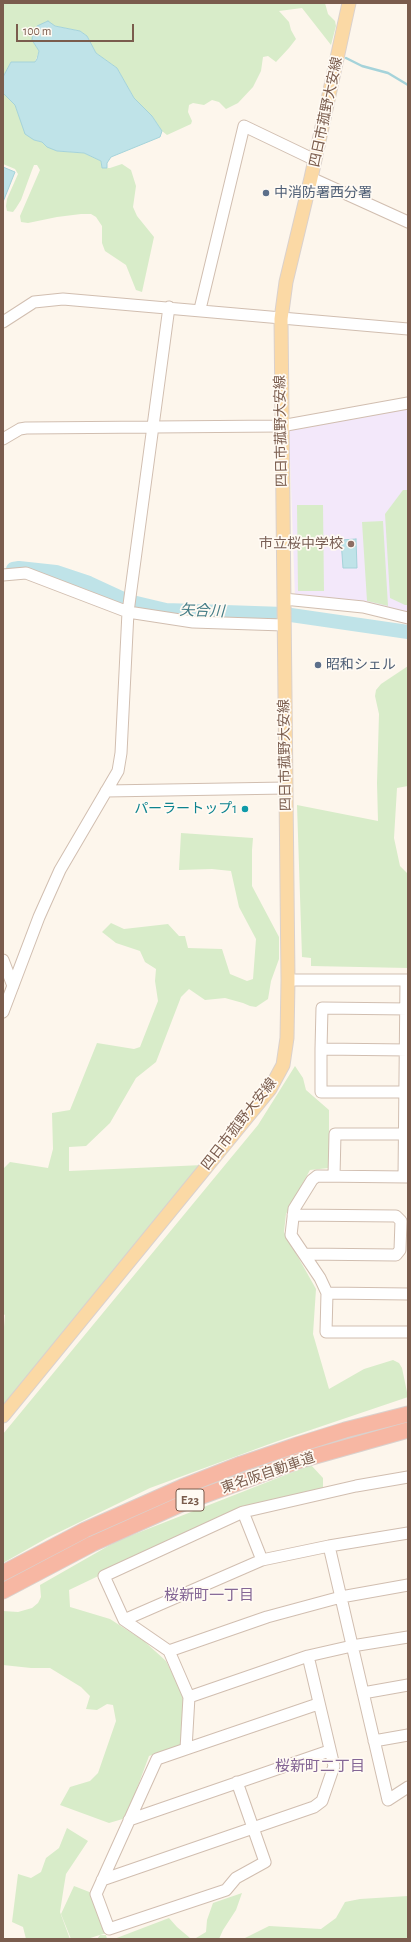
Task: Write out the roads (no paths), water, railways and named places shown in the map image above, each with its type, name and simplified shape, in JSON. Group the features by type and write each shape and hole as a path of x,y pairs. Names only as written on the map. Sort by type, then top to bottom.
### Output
{"highway":[{"name":"東名阪自動車道","path":"3,1573 85,1530 182,1487 241,1464 297,1445 385,1419 408,1414"},
{"name":"東名阪自動車道","path":"3,1591 92,1544 186,1502 301,1460 408,1430"}],"main road":[{"name":"四日市菰野大安線","path":"3,1416 270,1089 283,1065 287,1038 288,980 281,318 286,282 350,3"}],"street":[{"path":"200,309 244,126 315,160"},
{"path":"311,178 408,222"},
{"path":"3,322 34,302 63,299 200,309 281,318 408,329"},
{"path":"3,1012 60,870 118,771 121,753 128,612 169,307"},
{"path":"3,439 26,428 281,426 408,403"},
{"path":"3,575 26,573 128,612 193,622 284,626"},
{"path":"284,601 363,607 408,618"},
{"path":"106,791 286,788"},
{"path":"3,960 13,986"},
{"path":"288,980 407,980 407,1050 405,1092 406,1177 317,1176 312,1180 294,1209 291,1235 320,1278 327,1293 326,1332 408,1332"},
{"path":"405,1092 321,1092 322,1008 407,1009"},
{"path":"322,1049 407,1050"},
{"path":"334,1176 335,1134 406,1134"},
{"path":"293,1215 396,1216 404,1221 404,1250 396,1255 305,1254"},
{"path":"327,1293 408,1294"},
{"path":"186,1749 189,1697 169,1651 124,1620 104,1576 243,1512 313,1495 408,1477"},
{"path":"243,1512 262,1560"},
{"path":"124,1620 262,1560 329,1546 408,1533"},
{"path":"329,1546 388,1800 408,1787"},
{"path":"169,1651 267,1617 341,1597 408,1585"},
{"path":"189,1697 308,1656 352,1646 408,1637"},
{"path":"102,1880 253,1828 322,1802 334,1766 329,1751 308,1656"},
{"path":"363,1693 408,1685"},
{"path":"237,1782 265,1862 236,1878 226,1890 109,1929 96,1894 156,1759 318,1704"},
{"path":"374,1741 408,1735"},
{"path":"129,1820 329,1751"}],"water":[{"path":"48,21 55,26 80,31 87,36 96,53 117,68 134,98 152,116 162,131 160,137 111,157 107,163 107,168 102,168 101,161 84,153 57,151 25,134 15,105 3,93 3,77 11,62 35,62 39,51 32,40 33,31 37,26"},
{"path":"3,167 15,172 3,202"},
{"path":"356,539 357,568 343,568 341,540"}],"waterway":[{"path":"346,58 362,66 388,73 408,85"},
{"name":"矢合川","path":"13,569 19,568 56,572 89,583 128,601 166,610 284,614 408,632"}],"place":[{"name":"中消防署西分署","path":"266,193"},
{"name":"市立桜中学校","path":"351,544"},
{"name":"昭和シェル","path":"318,665"},
{"name":"パーラートップ1","path":"245,809"}],"district":[{"name":"桜新町一丁目","path":"209,1595"},
{"name":"桜新町二丁目","path":"320,1766"}]}
